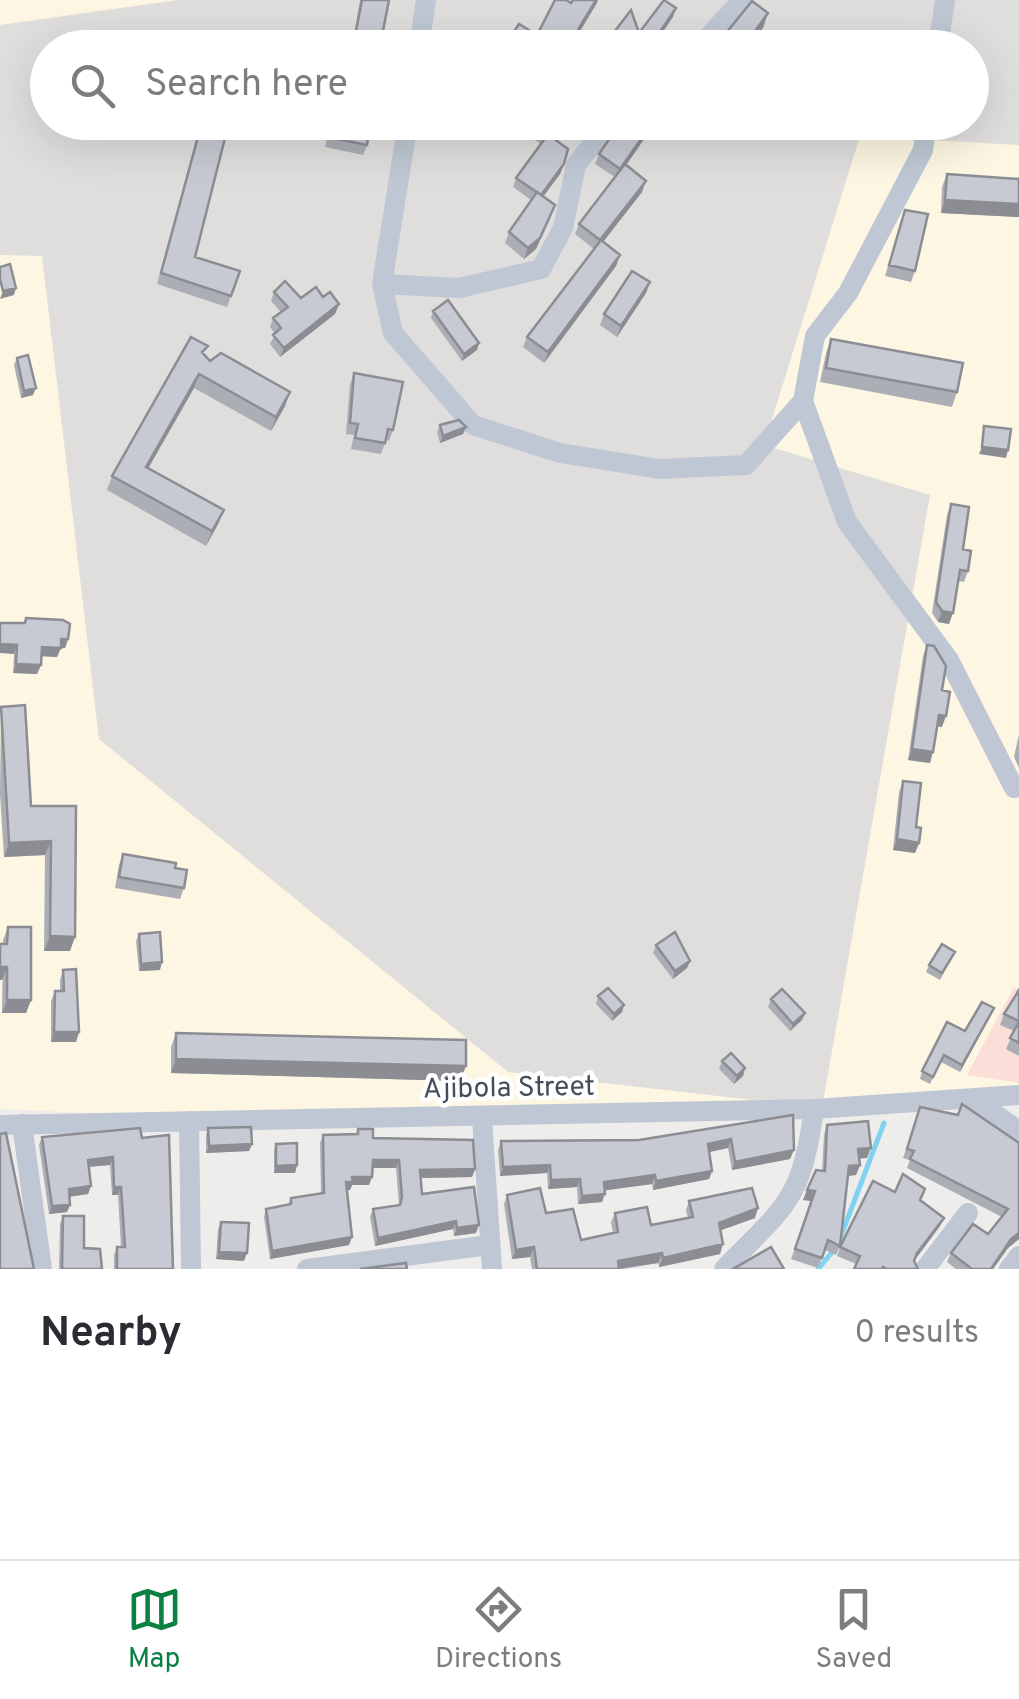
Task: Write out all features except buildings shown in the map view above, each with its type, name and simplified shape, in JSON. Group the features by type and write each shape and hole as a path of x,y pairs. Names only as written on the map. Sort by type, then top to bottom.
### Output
{"street":[{"path":"422,30 426,0"},
{"path":"714,30 742,0"},
{"path":"940,30 944,0"},
{"path":"405,140 382,284 393,332 473,424 560,453 660,469 746,466 804,401"},
{"path":"382,284 459,288 541,269 563,228 576,164 595,140"},
{"path":"924,140 923,150 848,293 814,336 804,401 846,522 949,660 1014,788"},
{"name":"Ajibola Street","path":"0,1125 482,1118 814,1108 1019,1095"},
{"path":"973,1099 1019,1131"},
{"path":"724,1269 770,1225 800,1181 814,1108"},
{"path":"482,1118 492,1269"},
{"path":"189,1121 192,1269"},
{"path":"22,1124 42,1269"},
{"path":"928,1268 968,1213"},
{"path":"307,1269 489,1245"},
{"path":"1009,1269 1019,1256"}],"shaded area":[{"path":"0,0 1019,0 1019,1097 255,1120 0,1109"},
{"path":"178,0 1019,0 1019,145 931,140 989,140 989,30 30,30 30,140 859,140 764,445 930,495 822,1108 508,1072 99,739 42,256 0,255 0,25"},
{"path":"1014,987 1019,990 1019,1083 967,1075"}],"waterway":[{"path":"839,1241 884,1123"},
{"path":"818,1269 833,1251"}]}
